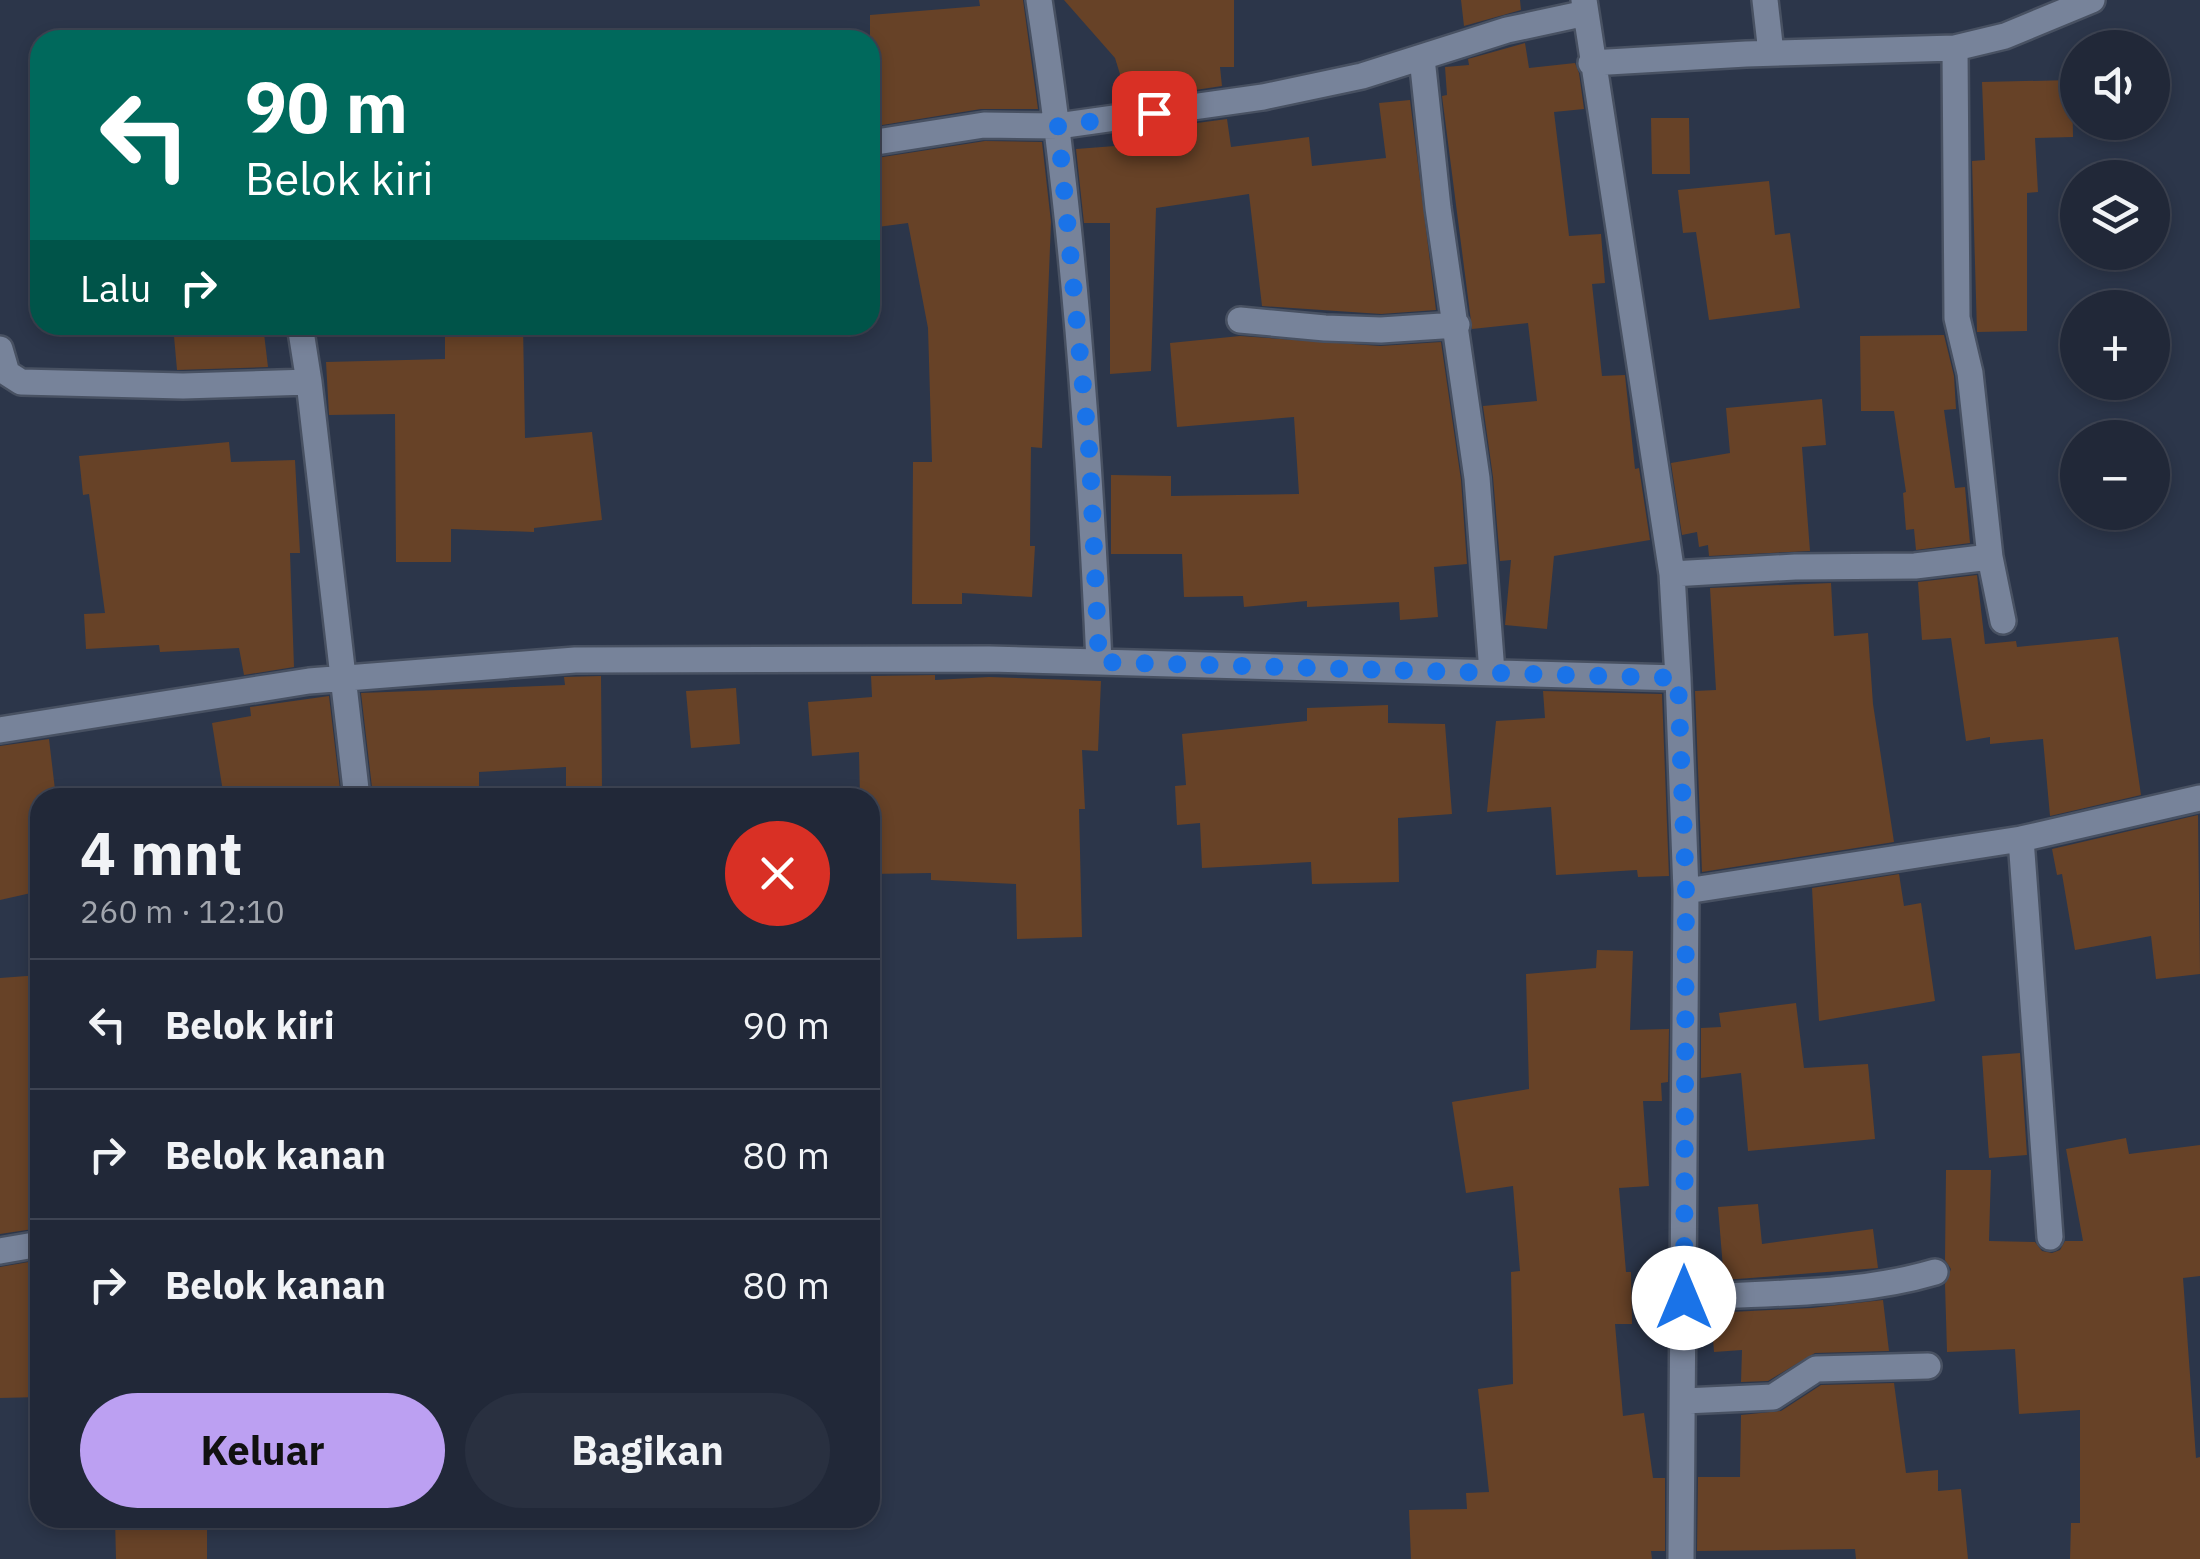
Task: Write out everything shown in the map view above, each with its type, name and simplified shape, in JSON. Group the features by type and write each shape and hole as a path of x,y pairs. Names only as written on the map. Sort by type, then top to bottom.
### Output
{"street":[{"path":"1039,0 1058,126 1090,459 1099,662"},
{"path":"1765,0 1771,52"},
{"path":"1592,63 1771,52 1956,48 2005,36 2092,0"},
{"path":"880,141 984,124 1058,126 1264,96 1362,76 1585,6 1672,574 1686,891 1680,1559"},
{"path":"1956,48 1957,318 1970,373 1990,558 2003,622"},
{"path":"1422,58 1438,208 1477,478 1492,672"},
{"path":"1240,320 1381,330 1456,325"},
{"path":"302,335 356,788"},
{"path":"0,350 7,373 22,382 183,386 309,382"},
{"path":"1672,574 1794,566 1916,566 1990,558"},
{"path":"0,730 344,678 575,660 1099,662 1678,678"},
{"path":"1686,891 2021,839 2200,798"},
{"path":"2021,839 2050,1237"},
{"path":"0,1251 30,1246"},
{"path":"1684,1298 1841,1290 1902,1282 1935,1272"},
{"path":"1684,1401 1772,1397 1816,1368 1928,1366"}],"building":[{"path":"979,0 1023,0 1038,109 981,109 880,125 880,30 870,30 870,15 980,6"},
{"path":"1064,0 1234,0 1234,67 1220,67 1222,86 1128,100 1115,58"},
{"path":"1461,0 1520,0 1521,10 1464,26"},
{"path":"1525,43 1529,68 1575,63 1579,73 1584,109 1554,112 1569,236 1601,234 1605,283 1592,284 1602,376 1625,375 1635,469 1639,468 1650,540 1554,556 1547,629 1505,625 1511,560 1500,561 1483,406 1537,401 1528,323 1472,329 1442,96 1447,95 1445,67 1469,65 1468,59"},
{"path":"2060,80 2060,137 2035,138 2038,192 2027,193 2027,331 1977,332 1972,161 1985,160 1982,82"},
{"path":"1410,100 1436,310 1381,314 1262,306 1249,194 1156,208 1151,371 1110,374 1110,223 1084,223 1076,149 1141,144 1137,131 1227,119 1231,147 1309,137 1312,166 1386,158 1379,103"},
{"path":"1651,118 1689,118 1690,174 1652,174"},
{"path":"985,141 1042,142 1051,222 1042,448 1031,447 1030,546 1035,546 1032,597 962,593 962,604 912,604 913,462 932,462 928,328 908,223 880,227 880,157"},
{"path":"1769,181 1775,235 1790,233 1800,308 1709,320 1696,232 1683,233 1678,190"},
{"path":"174,335 264,335 268,367 177,370"},
{"path":"445,335 523,335 525,438 592,432 602,520 534,528 534,532 451,529 451,562 396,562 395,414 329,415 326,362 445,359"},
{"path":"1944,335 1954,376 1956,409 1944,410 1955,488 1965,487 1970,543 1916,550 1914,529 1906,530 1906,492 1894,411 1861,411 1860,336"},
{"path":"1240,336 1380,346 1441,342 1461,480 1467,564 1434,567 1438,617 1400,620 1399,602 1307,607 1307,601 1244,607 1243,596 1184,597 1182,554 1111,554 1111,475 1171,476 1171,496 1299,494 1294,417 1177,427 1170,343"},
{"path":"1822,399 1826,445 1802,447 1810,551 1709,556 1708,545 1699,547 1697,532 1682,535 1671,463 1730,453 1726,408"},
{"path":"229,442 231,462 295,460 300,553 290,553 294,667 244,675 239,648 160,652 159,645 86,649 84,614 105,613 89,494 83,495 79,456"},
{"path":"1977,575 1985,644 2016,641 2017,647 2118,637 2141,795 2050,816 2043,739 1990,744 1990,737 1966,741 1951,638 1922,640 1918,582"},
{"path":"1831,583 1834,636 1868,633 1873,704 1894,842 1702,872 1695,691 1716,690 1710,588"},
{"path":"601,676 602,788 566,788 566,767 479,772 479,788 372,788 361,693 565,685 564,677"},
{"path":"871,676 1101,681 1098,751 1082,750 1085,809 1079,809 1082,937 1017,939 1016,884 931,880 931,873 880,874 880,788 860,788 859,752 812,756 808,702 872,697"},
{"path":"736,688 740,744 691,748 686,691"},
{"path":"1543,691 1662,694 1669,876 1638,877 1637,870 1556,875 1551,807 1487,812 1496,721 1545,718"},
{"path":"329,696 340,788 222,788 212,723 251,716 250,707"},
{"path":"1388,705 1388,723 1445,724 1452,814 1398,818 1399,882 1312,884 1311,862 1202,868 1200,823 1177,825 1175,786 1186,785 1182,734 1307,721 1307,708"},
{"path":"49,739 55,788 30,788 30,893 0,900 0,746"},
{"path":"2198,815 2200,974 2156,979 2151,936 2075,950 2062,874 2057,875 2052,849"},
{"path":"1899,874 1904,906 1921,903 1935,1001 1819,1021 1812,888"},
{"path":"1597,950 1633,951 1630,1030 1669,1029 1668,1082 1661,1083 1662,1101 1643,1101 1649,1186 1619,1188 1626,1272 1631,1272 1632,1324 1615,1324 1623,1416 1644,1413 1653,1478 1665,1478 1665,1551 1651,1551 1652,1559 1411,1559 1409,1510 1467,1509 1466,1493 1489,1492 1478,1389 1513,1384 1511,1272 1520,1271 1513,1186 1466,1193 1452,1102 1529,1089 1526,974 1596,968"},
{"path":"30,976 30,1230 0,1234 0,978"},
{"path":"1796,1003 1804,1068 1868,1064 1875,1139 1748,1151 1741,1073 1701,1078 1701,1028 1721,1027 1719,1013"},
{"path":"2020,1053 2027,1155 1989,1158 1982,1056"},
{"path":"2126,1138 2129,1154 2200,1145 2200,1276 2183,1278 2196,1458 2200,1457 2200,1559 2070,1559 2071,1523 2080,1523 2080,1410 2019,1414 2015,1349 1947,1352 1945,1284 1951,1269 1945,1260 1946,1170 1991,1170 1989,1241 2035,1242 2042,1251 2052,1253 2060,1250 2065,1241 2083,1241 2066,1149"},
{"path":"1758,1204 1762,1244 1873,1229 1878,1268 1724,1280 1718,1207"},
{"path":"30,1262 30,1397 0,1398 0,1267"},
{"path":"1883,1300 1889,1351 1815,1353 1768,1381 1741,1382 1742,1350 1714,1352 1711,1313"},
{"path":"1894,1383 1906,1473 1938,1470 1938,1491 1961,1489 1968,1559 1856,1559 1855,1549 1697,1551 1698,1477 1740,1477 1741,1415 1781,1411 1821,1385"},
{"path":"115,1528 207,1528 207,1559 116,1559"}],"route":[{"path":"1154,113 1058,126 1090,459 1099,662 1678,678 1686,891 1684,1298"}]}
